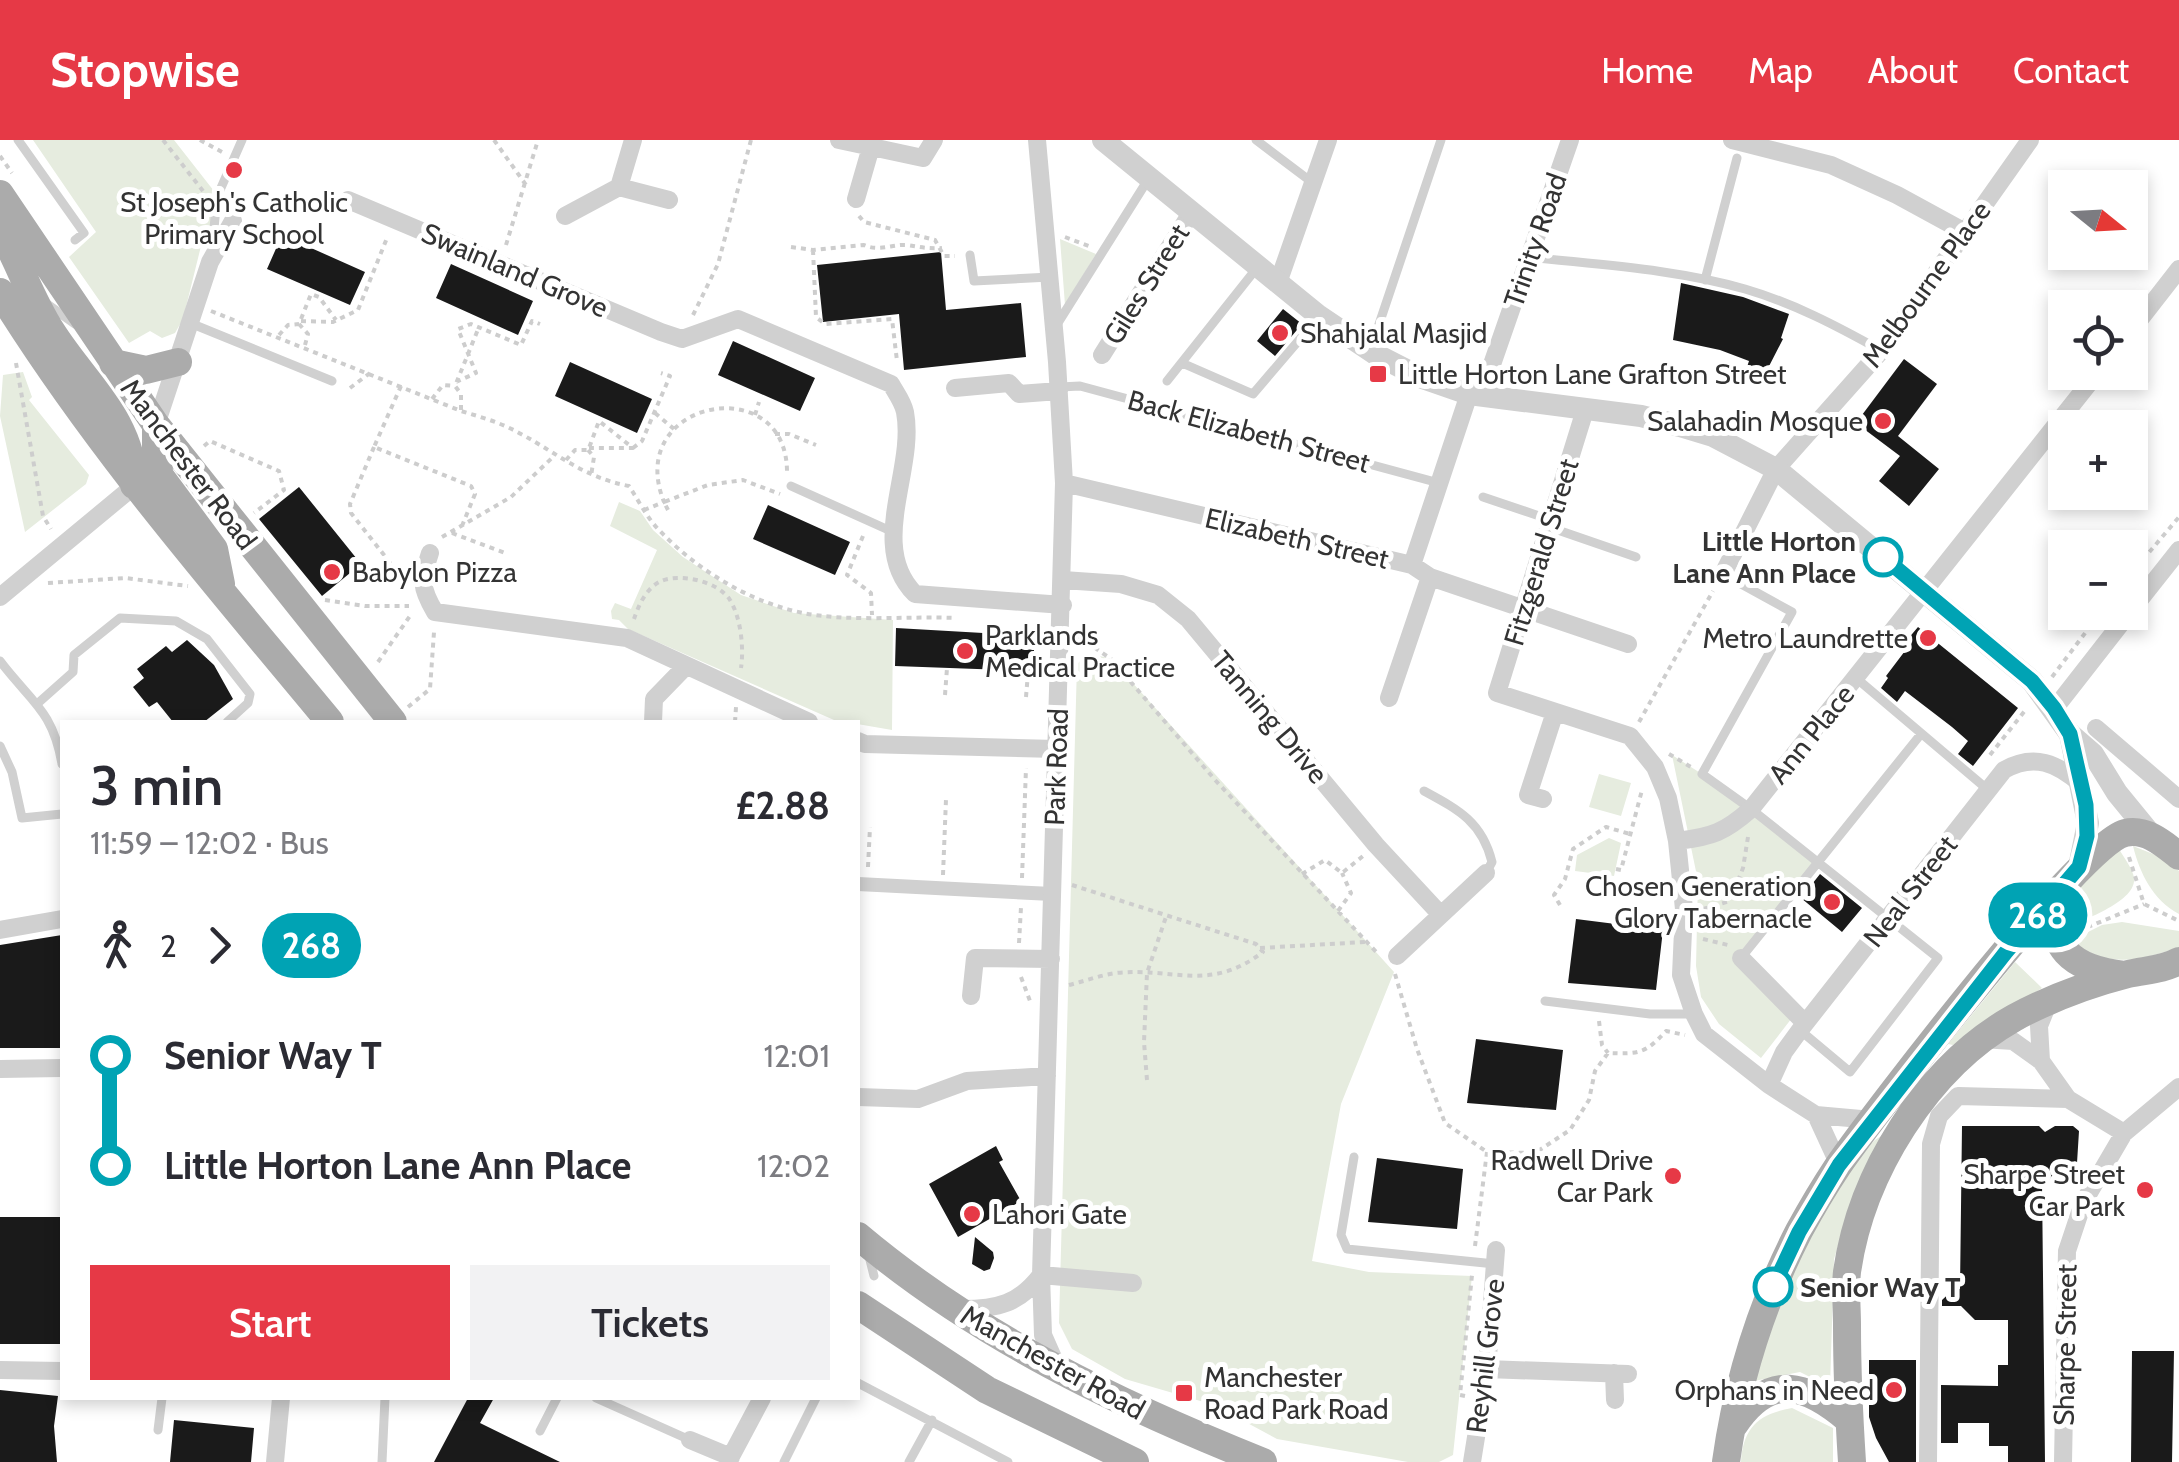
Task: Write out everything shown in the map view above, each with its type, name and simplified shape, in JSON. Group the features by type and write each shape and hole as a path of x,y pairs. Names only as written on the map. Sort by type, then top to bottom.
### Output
{"main road":[{"name":"Manchester Road","path":"9,188 94,336 183,468 236,527 390,720"},
{"path":"0,228 51,330 128,440 134,462 134,486"},
{"name":"Manchester Road","path":"0,292 134,486 328,720"},
{"path":"113,364 146,370 178,362"},
{"path":"156,425 160,476 214,549 222,590"},
{"path":"1726,1462 1730,1430 1768,1297 1799,1232 1839,1165 1872,1120 2079,867 2121,834 2153,837 2179,856"},
{"path":"2057,892 2053,922 2057,939 2071,959 2101,972 2126,975"},
{"path":"1853,1461 1847,1272 1863,1210 1885,1157 1908,1120 1982,1038 2050,1001 2126,975 2176,964"},
{"name":"Manchester Road","path":"861,1244 956,1310 1059,1372 1170,1425 1263,1462"},
{"name":"Manchester Road","path":"860,1306 987,1390 1135,1462"},
{"path":"860,1326 892,1329"},
{"path":"1730,1430 1744,1410 1776,1391 1800,1389 1823,1398 1849,1420"}],"street":[{"path":"619,187 632,140"},
{"path":"839,140 923,158 934,140"},
{"name":"Park Road","path":"1037,140 1064,483 1042,1276 1043,1335 1059,1372"},
{"path":"1102,140 1130,150 1149,178 1319,316 1370,351 1420,377 1475,395 1641,416 1680,426 1713,436 1776,469 2005,658 2048,700 2070,734 2093,754 2117,794 2153,837"},
{"path":"1278,283 1328,140"},
{"name":"Trinity Road","path":"1412,565 1439,482 1529,256 1570,140"},
{"name":"Melbourne Place","path":"1723,574 1776,469 1881,350 2030,140"},
{"path":"856,200 872,147"},
{"path":"1734,149 1831,165 1964,231"},
{"path":"565,216 619,187 668,200"},
{"name":"Swainland Grove","path":"348,200 682,339"},
{"name":"Giles Street","path":"1102,355 1191,213"},
{"path":"7,592 134,486 210,262 232,221"},
{"path":"2148,309 2179,269"},
{"path":"682,339 738,319 891,384 904,407 907,428 894,532 898,572 916,594 1062,605"},
{"path":"955,388 1009,383 1019,394 1059,389"},
{"name":"Ann Place","path":"1677,842 1707,838 1727,830 1752,809 2084,390"},
{"name":"Fitzgerald Street","path":"1555,712 1498,694 1585,410"},
{"name":"Elizabeth Street","path":"1064,483 1412,565 1430,577 1628,644"},
{"path":"2148,589 2179,550"},
{"path":"430,552 422,578 432,613 627,638 804,720"},
{"path":"1389,698 1430,577"},
{"name":"Tanning Drive","path":"1063,580 1120,584 1158,594 1188,619 1441,916"},
{"path":"2048,700 2113,630"},
{"path":"653,720 654,699 686,666"},
{"path":"1543,799 1528,795 1555,712 1630,736 1650,761 1668,798 1684,909 1681,975 1704,1034 1769,1085 1816,1115 1872,1120"},
{"path":"2096,728 2179,799"},
{"path":"2070,734 2088,823 2079,867"},
{"path":"860,742 1056,749"},
{"name":"Neal Street","path":"1769,1085 1784,1052 1802,1027 2004,770 2028,760 2043,760 2082,785"},
{"path":"1391,962 1486,873"},
{"path":"862,884 1053,888"},
{"path":"0,930 60,919"},
{"path":"1744,954 1802,1027"},
{"path":"971,996 974,958 1051,959"},
{"path":"2041,1061 2038,1026 2050,1001"},
{"path":"1982,1038 2014,1041 2041,1061 2068,1099 2124,1133"},
{"path":"0,1069 60,1068"},
{"path":"860,1096 918,1100 967,1081 1047,1076"},
{"name":"Sharpe Street","path":"2063,1462 2066,1251 2084,1202 2124,1133 2179,1088"},
{"path":"1928,1462 1931,1144 1939,1116 1958,1096 2068,1099"},
{"path":"1816,1115 1839,1165"},
{"name":"Reyhill Grove","path":"1472,1462 1487,1369 1496,1257"},
{"path":"956,1310 1003,1306 1022,1298 1042,1276 1133,1283"},
{"path":"1487,1369 1621,1374 1615,1400"},
{"path":"0,1370 60,1370"},
{"path":"274,1462 280,1400"},
{"path":"690,1440 730,1460 761,1400"}],"lane":[{"path":"18,140 84,233 75,240"},
{"path":"210,262 218,196 242,140"},
{"path":"1256,140 1313,183"},
{"path":"1370,351 1441,140"},
{"path":"1705,280 1734,149"},
{"path":"1054,328 1149,178"},
{"path":"970,255 974,281 1050,277"},
{"path":"0,256 32,293 94,336"},
{"path":"1529,256 1705,280 1747,290 1816,315 1881,350"},
{"path":"1167,381 1258,267"},
{"path":"193,314 332,381"},
{"path":"1182,363 1253,394 1319,316"},
{"name":"Back Elizabeth Street","path":"1059,389 1080,386 1439,482"},
{"path":"787,482 894,532"},
{"path":"1483,497 1636,557"},
{"path":"1723,574 1792,612 1702,774 1752,809 1938,958 1850,1072 1802,1027"},
{"path":"37,704 73,672 74,655 120,618 176,621 207,639 250,694 248,704 230,720"},
{"path":"0,661 37,704 58,735 60,750"},
{"path":"1856,678 1989,791"},
{"path":"1744,954 1921,734"},
{"path":"0,746 12,772 22,818 60,814"},
{"path":"1424,792 1470,818 1492,862 1486,873"},
{"path":"1545,1000 1650,1014 1694,1014"},
{"path":"1354,1157 1342,1235 1347,1249 1496,1257"},
{"path":"861,1244 874,1276"},
{"path":"860,1384 1008,1462"},
{"path":"158,1430 162,1400"},
{"path":"382,1462 385,1400"},
{"path":"540,1431 556,1400"},
{"path":"600,1400 690,1440"},
{"path":"784,1462 815,1400"},
{"path":"909,1462 932,1420"}],"path":[{"path":"162,140 216,208"},
{"path":"200,140 234,158"},
{"path":"494,140 526,185"},
{"path":"500,262 538,140"},
{"path":"682,339 718,264 751,140"},
{"path":"0,156 9,188"},
{"path":"856,200 856,212 864,222 935,240 944,256 970,255"},
{"path":"278,337 288,325 336,320 358,310 395,219"},
{"path":"1045,228 1102,252"},
{"path":"791,247 942,248"},
{"path":"812,250 816,317 825,324 892,319 897,362"},
{"path":"300,322 311,294 320,297 336,320"},
{"path":"193,314 278,337 370,373 522,434 590,476 629,486 656,528 686,556 730,585 804,613 970,618"},
{"path":"432,399 443,385 456,384 476,373 458,329 471,324 521,344 532,321 540,324"},
{"path":"300,322 308,334 304,348"},
{"path":"20,324 15,358 33,465 43,516 62,545"},
{"path":"461,411 461,394 456,384 479,328"},
{"path":"564,462 575,450 632,448 642,441 670,376 661,372"},
{"path":"350,388 370,373"},
{"path":"400,386 350,504 351,513 395,569 422,578"},
{"path":"755,415 760,402"},
{"path":"644,510 664,502 708,485 743,480 780,495 787,482 787,459 776,434 755,415 722,407 691,415 666,440 658,459 658,477 664,502 668,510"},
{"path":"654,413 674,430"},
{"path":"588,449 599,421 632,448"},
{"path":"776,434 789,434 816,445"},
{"path":"183,468 210,441 279,471 284,490 236,527"},
{"path":"374,447 471,486 475,494 462,526"},
{"path":"588,449 594,457 590,476"},
{"path":"430,552 441,538 510,497 554,456"},
{"path":"2148,554 2179,517"},
{"path":"870,521 847,575 871,592 872,616"},
{"path":"450,532 508,554"},
{"path":"1630,736 1723,574"},
{"path":"7,592 125,578 222,590"},
{"path":"609,636 636,619 637,609 648,591 661,580 681,578 714,585 729,598 739,628 743,656 737,690"},
{"path":"723,593 730,585"},
{"path":"306,615 326,598 432,613"},
{"path":"358,680 380,660 412,613 432,613"},
{"path":"394,720 430,689 432,613"},
{"path":"1062,628 1112,658 1216,781 1338,912 1391,962 1445,1123 1488,1152 1535,1153 1570,1130 1589,1100 1595,1071 1608,1053"},
{"path":"1972,777 2048,700 2090,630"},
{"path":"945,694 947,668"},
{"path":"1026,696 1028,673 1060,674"},
{"path":"1616,869 1621,870 1650,761"},
{"path":"943,888 946,799"},
{"path":"1684,909 1706,910 1730,901 1743,868 1752,809"},
{"path":"862,884 870,826"},
{"path":"1560,905 1554,895 1565,879 1573,849 1606,827 1630,834"},
{"path":"2121,834 2144,904"},
{"path":"1342,873 1376,844"},
{"path":"1302,874 1325,860 1342,873 1351,893 1338,912"},
{"path":"1050,990 1114,973 1197,978 1246,965 1263,952 1256,944 1088,888 1053,888"},
{"path":"2057,939 2144,904 2179,920"},
{"path":"1147,1080 1144,1042 1148,973 1168,914"},
{"path":"1682,934 1744,954"},
{"path":"1260,948 1368,942"},
{"path":"1597,1009 1602,1046 1608,1053"},
{"path":"1608,1053 1641,1052 1666,1032 1678,1032 1693,1041 1704,1034"}],"shaded area":[{"path":"33,140 174,140 221,200 201,246 183,319 175,333 162,338 150,331 129,343 69,257 96,232"},
{"path":"1060,239 1096,254 1065,305"},
{"path":"23,372 32,397 29,400 89,475 86,484 25,532 0,416 3,375"},
{"path":"619,502 640,511 653,530 683,557 741,595 794,613 893,620 892,730 860,724 860,720 834,720 612,619 615,603 631,609 657,550 610,526"},
{"path":"1089,653 1111,659 1394,972 1341,1104 1312,1261 1369,1272 1472,1276 1453,1455 1439,1462 1408,1462 1277,1439 1214,1405 1125,1379 1072,1349 1059,1323 1077,664"},
{"path":"1672,755 1817,862 1741,958 1795,1014 1761,1058 1719,1024 1701,997 1696,966 1698,881"},
{"path":"1599,774 1631,783 1621,816 1589,807"},
{"path":"1609,838 1621,843 1614,876 1575,871 1577,855"},
{"path":"2133,846 2163,858 2179,871 2179,914 2149,885"},
{"path":"2119,849 2133,875 2133,887 2118,903 2064,928 2069,897"},
{"path":"2122,922 2179,931 2179,947 2123,960 2097,955 2070,941 2102,925"},
{"path":"2015,962 2042,988 1953,1045 1948,1044"},
{"path":"1882,1136 1850,1205 1834,1259 1830,1387 1800,1372 1754,1381 1796,1263 1845,1177 1871,1143"},
{"path":"1792,1408 1833,1428 1833,1462 1741,1462 1745,1440 1755,1425 1770,1414"}],"building":[{"path":"282,235 365,272 350,305 267,269"},
{"path":"941,252 946,310 1021,303 1026,357 904,370 899,314 823,322 817,265"},
{"path":"451,264 533,301 518,335 436,298"},
{"path":"1681,283 1743,297 1789,314 1783,339 1765,374 1747,367 1749,361 1720,350 1673,340"},
{"name":"Shahjalal Masjid","path":"1283,309 1302,324 1275,356 1257,341"},
{"path":"733,341 815,378 800,411 718,375"},
{"path":"1904,359 1937,384 1898,436 1939,469 1909,506 1879,481 1900,456 1856,423"},
{"path":"570,362 652,399 637,433 555,396"},
{"path":"299,487 361,564 322,596 259,519"},
{"path":"768,505 850,542 835,575 753,539"},
{"path":"1918,627 2018,708 1973,766 1958,754 1968,741 1952,727 1905,691 1897,702 1881,688"},
{"name":"Parklands Medical Practice","path":"896,628 1034,636 1034,671 895,666"},
{"path":"187,640 214,665 233,699 207,720 171,720 157,702 149,707 133,687 144,678 137,669 166,646 172,652"},
{"name":"Chosen Generation Glory Tabernacle","path":"1820,874 1862,908 1842,932 1801,898"},
{"path":"1576,919 1663,930 1656,990 1568,983"},
{"path":"60,935 60,1048 0,1048 0,945"},
{"path":"1476,1039 1563,1050 1556,1110 1467,1103"},
{"path":"1962,1126 2039,1126 2045,1132 2055,1126 2073,1126 2079,1131 2076,1179 2067,1183 2042,1182 2045,1462 2008,1462 2008,1446 1989,1446 1989,1423 1958,1423 1958,1443 1941,1443 1941,1385 1998,1386 1998,1365 2008,1365 2008,1320 1975,1320 1961,1306 1942,1306 1942,1300 1955,1288 1960,1289"},
{"name":"Lahori Gate","path":"996,1146 1003,1160 999,1162 1021,1201 958,1237 929,1184"},
{"path":"1377,1158 1463,1169 1457,1229 1368,1222"},
{"path":"0,1217 60,1217 60,1344 0,1344"},
{"path":"975,1237 993,1252 990,1269 984,1271 972,1264"},
{"path":"2132,1351 2174,1351 2172,1462 2131,1462"},
{"name":"Orphans in Need","path":"1869,1360 1916,1360 1916,1462 1889,1462 1876,1438 1869,1417"},
{"path":"0,1390 58,1396 54,1426 57,1462 0,1462"},
{"path":"467,1400 493,1400 480,1423 560,1462 434,1462"},
{"path":"174,1420 254,1428 251,1462 170,1462"}],"bus line":[{"name":"268","path":"1773,1287 1799,1232 1839,1165 2006,952 2079,867 2087,836 2086,805 2070,734 2054,708 2032,681 1883,557"}],"place":[{"name":"St Joseph's Catholic Primary School","path":"234,170"},
{"name":"Shahjalal Masjid","path":"1280,333"},
{"name":"Little Horton Lane Grafton Street","path":"1378,374"},
{"name":"Salahadin Mosque","path":"1883,421"},
{"name":"Little Horton Lane Ann Place","path":"1883,557"},
{"name":"Babylon Pizza","path":"332,572"},
{"name":"Metro Laundrette","path":"1928,638"},
{"name":"Parklands Medical Practice","path":"965,651"},
{"name":"Chosen Generation Glory Tabernacle","path":"1832,902"},
{"name":"Radwell Drive Car Park","path":"1673,1176"},
{"name":"Sharpe Street Car Park","path":"2145,1190"},
{"name":"Lahori Gate","path":"972,1214"},
{"name":"Senior Way T","path":"1773,1287"},
{"name":"Orphans in Need","path":"1894,1390"},
{"name":"Manchester Road Park Road","path":"1184,1393"}]}
